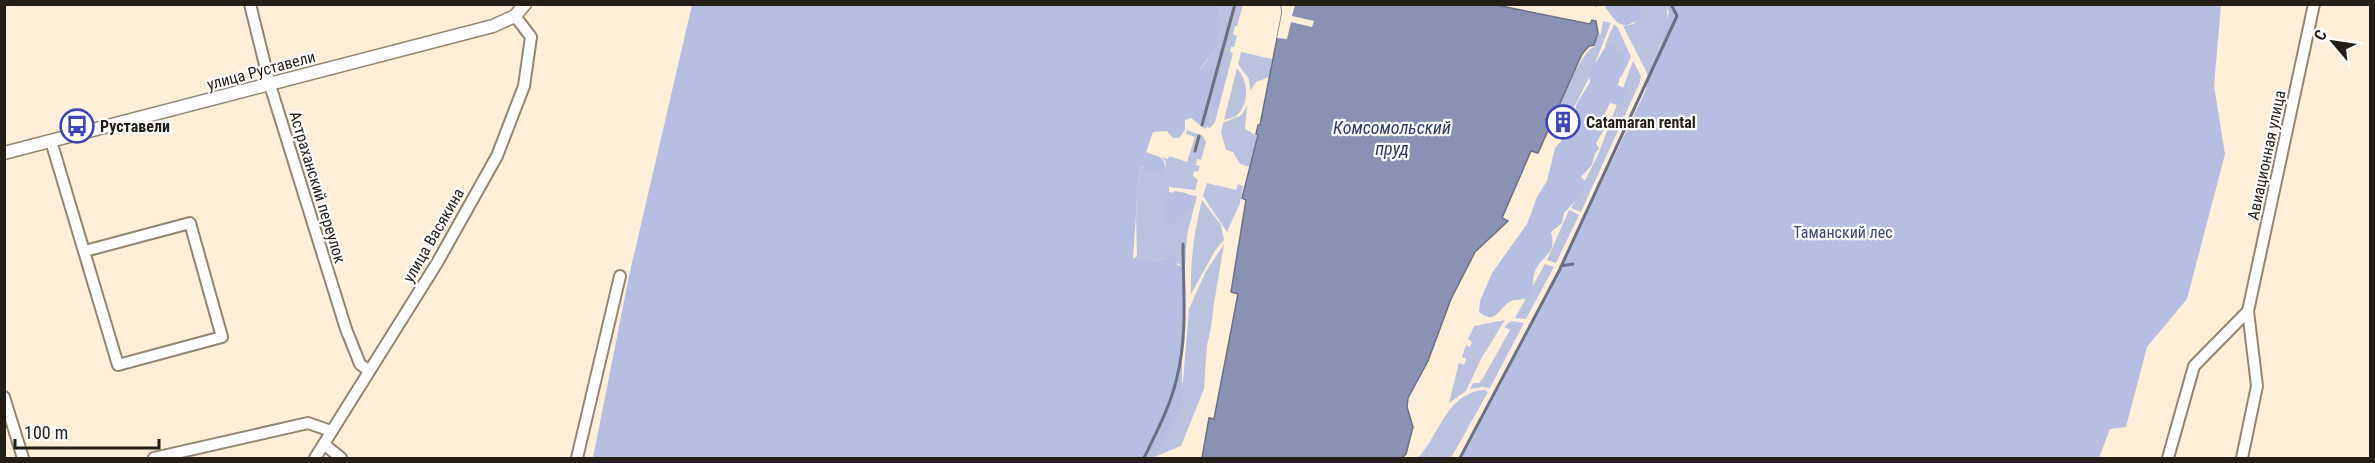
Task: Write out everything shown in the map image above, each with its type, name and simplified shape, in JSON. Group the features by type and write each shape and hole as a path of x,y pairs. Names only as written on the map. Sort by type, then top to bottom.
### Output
{"street":[{"name":"Астраханский переулок","path":"250,4 270,85 346,329 360,364 369,371"},
{"name":"Авиационная улица","path":"2242,459 2257,386 2248,311 2314,4"},
{"name":"улица Руставели","path":"4,153 493,26 521,10"},
{"name":"улица Васякина","path":"315,459 437,263 497,156 513,120 524,86 531,37 521,10"},
{"path":"51,141 118,366 222,337 190,223 85,251"},
{"path":"578,459 620,276"},
{"path":"2168,459 2194,366 2248,311"},
{"path":"4,397 22,459"},
{"path":"154,459 308,423 331,431"},
{"path":"325,445 341,459"}],"shaded area":[{"path":"1218,5 1243,5 1233,34 1237,36 1234,47 1231,47 1230,52 1233,53 1215,122 1210,128 1206,127 1211,120 1206,97 1211,98 1204,72 1200,70 1213,52"},
{"path":"1638,5 1665,5 1667,12 1665,30 1647,73 1623,26 1633,24 1640,17"},
{"path":"1603,21 1611,23 1589,78 1572,111 1560,106 1579,64 1594,47 1598,34 1601,34"},
{"path":"1614,24 1631,57 1621,78 1605,45"},
{"path":"1241,52 1272,59 1269,77 1256,82 1250,91 1249,79 1238,64"},
{"path":"1633,61 1641,76 1640,82 1581,212 1571,208 1598,155"},
{"path":"1237,68 1246,86 1245,100 1235,117 1224,120"},
{"path":"1247,105 1245,129 1257,136 1250,167 1240,164 1233,152 1226,150 1221,132 1223,123 1242,115"},
{"path":"1187,130 1203,136 1206,142 1201,160 1197,159 1196,165 1200,166 1198,172 1194,171 1193,176 1198,180 1195,190 1169,187 1169,192 1197,196 1187,235 1185,267 1166,258 1149,262 1133,259 1137,256 1136,216 1139,167 1165,170 1166,162 1162,157 1168,159 1169,156 1187,162 1195,137 1186,134"},
{"path":"1207,183 1236,190 1238,184 1243,186 1240,203 1227,232 1203,196"},
{"path":"1202,200 1221,225 1224,240 1216,249 1191,294 1193,247"},
{"path":"1569,210 1579,215 1556,263 1547,260"},
{"path":"1224,244 1207,345 1204,389 1181,446 1152,458 1183,381 1189,309 1205,273"},
{"path":"1545,264 1554,267 1526,319 1515,318"},
{"path":"1505,320 1482,357 1466,391 1449,403 1459,363 1464,365 1466,359 1462,357 1466,345 1470,347 1472,342 1468,339 1474,326"},
{"path":"1511,321 1524,323 1490,388 1470,389 1473,383 1479,383 1483,378 1510,330 1504,327"},
{"path":"1485,390 1488,392 1451,458 1418,458 1453,406 1472,393"}],"green space":[{"path":"692,5 1218,5 1219,34 1213,52 1200,69 1204,72 1214,69 1225,75 1219,103 1214,106 1211,98 1206,97 1211,120 1205,129 1191,118 1185,120 1185,130 1179,138 1173,138 1167,131 1153,132 1146,152 1162,159 1165,170 1153,173 1142,166 1139,170 1133,259 1157,260 1166,258 1168,253 1175,256 1177,265 1185,267 1182,404 1154,458 593,458 629,276"},
{"path":"1604,5 1638,5 1641,17 1628,25 1623,25 1615,20"},
{"name":"Таманский лес","path":"1665,5 2221,5 2214,86 2225,154 2187,299 2147,347 2126,427 2110,429 2099,458 1462,458 1556,278 1645,92 1648,81 1647,73 1661,44 1669,12"},
{"path":"1612,45 1625,57 1618,85 1627,90 1625,98 1618,105 1610,103 1603,117 1605,128 1596,143 1599,149 1595,153 1592,165 1581,177 1586,182 1585,185 1564,213 1562,223 1551,232 1552,246 1534,274 1530,297 1510,302 1495,316 1486,316 1479,312 1480,301 1492,273 1527,224 1537,197 1547,181 1555,148 1570,131 1577,103 1590,82 1589,73 1606,46"},
{"path":"1175,191 1186,193 1194,198 1188,211 1171,224 1166,222 1163,202"}],"water":[{"name":"Комсомольский пруд","path":"1281,5 1496,5 1590,24 1592,20 1596,21 1598,33 1594,45 1589,46 1582,54 1538,153 1531,151 1502,218 1508,221 1475,252 1451,299 1428,361 1408,398 1407,407 1413,427 1406,454 1402,458 1202,458 1209,418 1214,419 1238,294 1231,292 1246,200 1242,198 1258,135 1256,134 1258,125 1260,125 1282,13"}],"pier":[{"path":"1281,5 1295,5 1292,16 1314,21 1312,27 1291,22 1287,39 1277,38 1282,13"}],"waterway":[{"path":"1202,125 1235,4"},
{"path":"1460,458 1559,271 1677,16 1671,4"},
{"path":"1195,151 1199,136"},
{"path":"1144,458 1171,398 1180,361 1184,311 1183,244"},
{"path":"1561,266 1573,264"}],"place":[{"name":"Catamaran rental","path":"1563,122"},
{"name":"Руставели","path":"77,126"}]}
